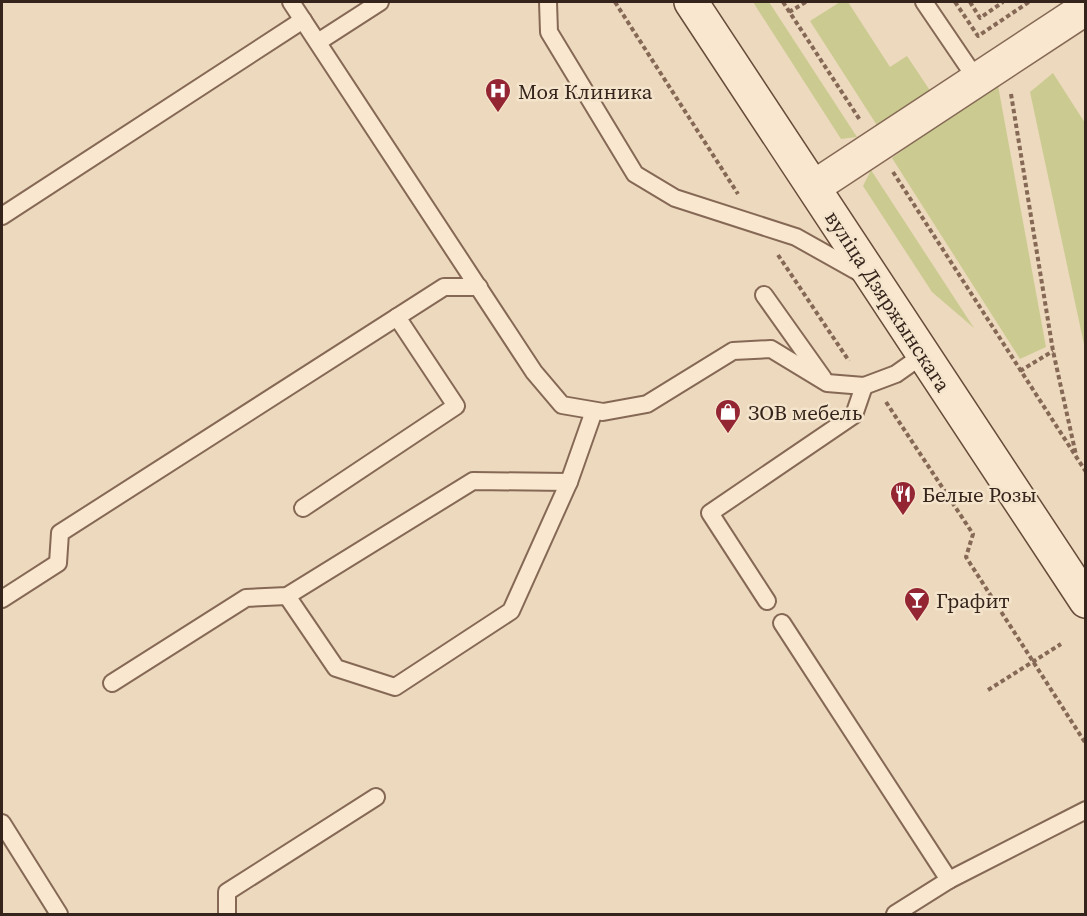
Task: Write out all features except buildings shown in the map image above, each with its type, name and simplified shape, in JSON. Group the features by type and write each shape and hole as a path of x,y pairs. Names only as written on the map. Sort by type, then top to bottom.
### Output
{"main road":[{"name":"вуліца Дзяржынскага","path":"691,2 1086,602"},
{"path":"814,187 1086,8"}],"lane":[{"path":"291,2 534,372 562,405 603,412 647,404 733,351 771,349 827,383 869,384 897,374 923,355"},
{"path":"318,42 380,2"},
{"path":"548,2 549,32 635,174 675,198 796,237 875,280"},
{"path":"924,2 977,81"},
{"path":"2,216 303,20"},
{"path":"2,599 58,563 60,533 444,287 479,287"},
{"path":"764,295 827,383"},
{"path":"303,508 456,406 397,316"},
{"path":"767,601 710,513 854,415 869,384"},
{"path":"287,596 336,668 395,687 511,611 569,482 594,411"},
{"path":"112,683 246,598 287,596 473,481 569,482"},
{"path":"782,623 949,880"},
{"path":"227,915 227,892 376,797"},
{"path":"895,915 949,880 1086,810"},
{"path":"2,822 59,915"}],"path":[{"path":"615,2 758,226"},
{"path":"789,12 806,2"},
{"path":"955,2 978,36 1026,2"},
{"path":"970,2 980,18 1003,2"},
{"path":"1009,83 1053,351 1077,459"},
{"path":"776,252 850,364 869,384 973,534 966,557 1086,744"},
{"path":"993,325 1086,472"},
{"path":"1020,371 1053,351"},
{"path":"988,690 1061,644"}],"green space":[{"path":"753,2 769,2 857,137 841,139"},
{"path":"840,2 848,2 890,67 907,56 933,95 880,130 810,21"},
{"path":"1053,73 1085,123 1085,349 1030,92"},
{"path":"997,80 1046,347 1020,359 892,158"},
{"path":"871,170 974,328 932,292 863,186"}],"place":[{"name":"Моя Клиника","path":"498,114"},
{"name":"ЗОВ мебель","path":"728,435"},
{"name":"Белые Розы","path":"903,517"},
{"name":"Графит","path":"917,623"}]}
